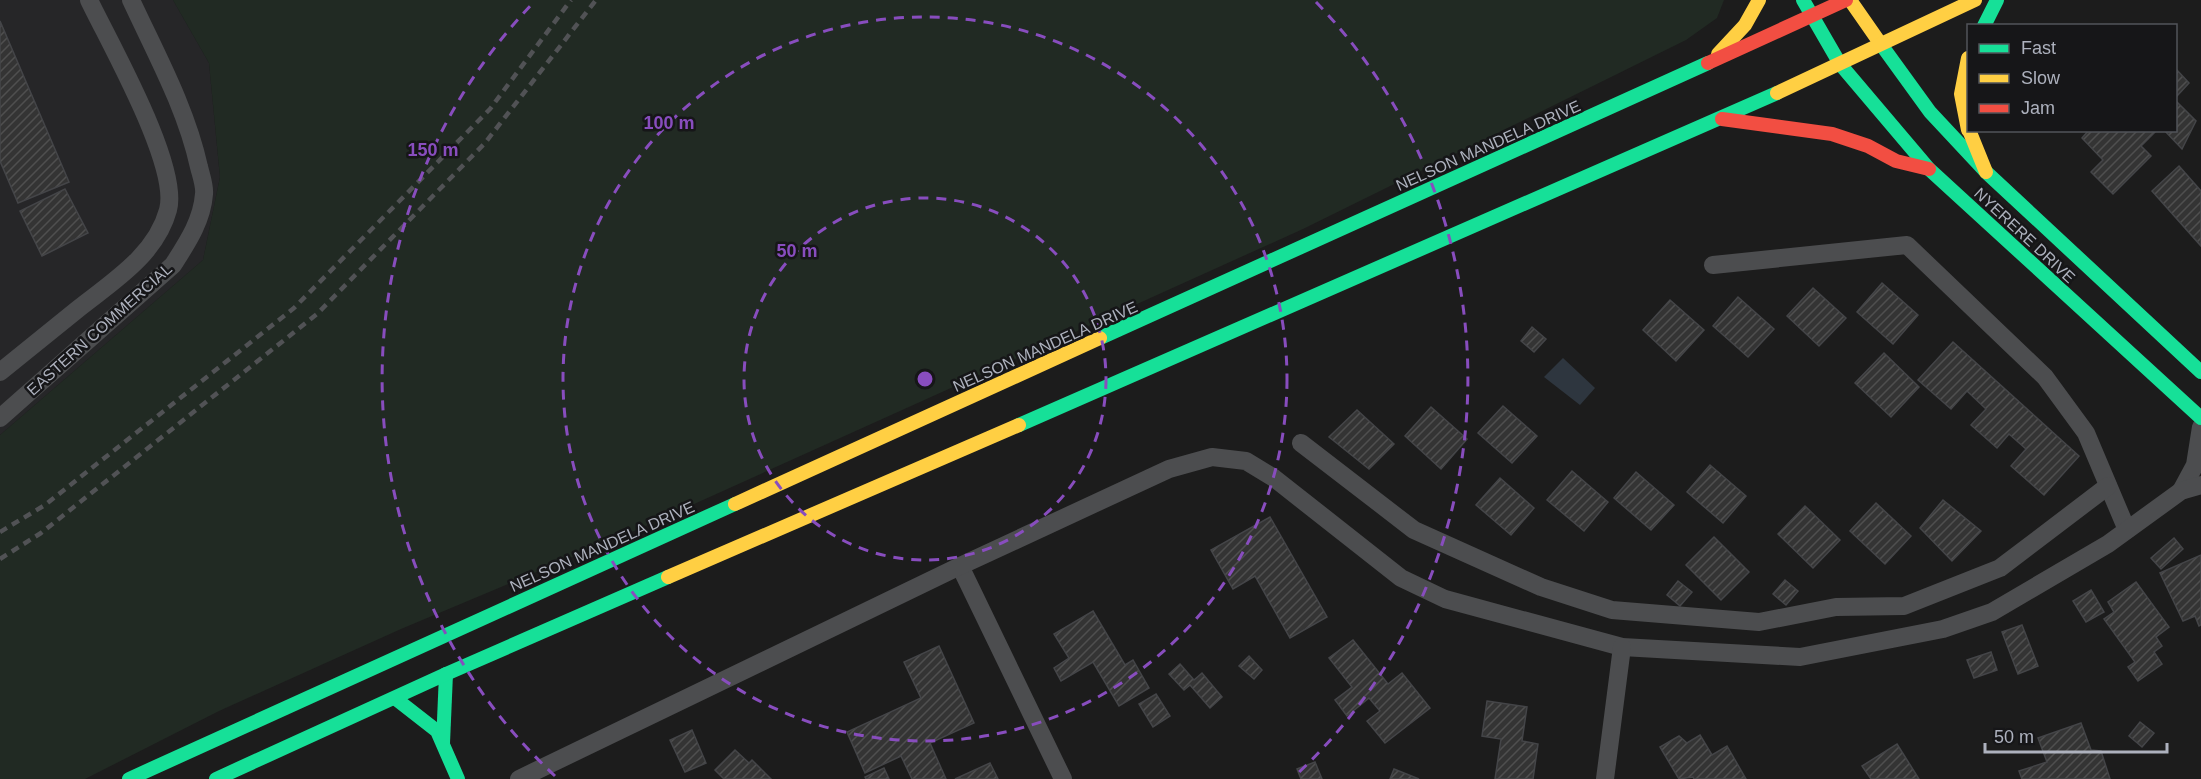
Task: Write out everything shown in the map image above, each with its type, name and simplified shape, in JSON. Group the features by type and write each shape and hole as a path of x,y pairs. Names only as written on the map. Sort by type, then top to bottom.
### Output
{"main road":[{"path":"1709,63 1745,25 1759,0"},
{"name":"NYERERE DRIVE","path":"1803,0 1840,64 1929,169 2201,418"},
{"name":"NELSON MANDELA DRIVE","path":"129,779 1848,0"},
{"name":"NYERERE DRIVE","path":"1848,0 1930,112 1986,172 2201,372"},
{"path":"216,779 396,699 446,674 1722,119 1975,0"},
{"path":"1985,24 1997,0"},
{"path":"1967,62 1960,92 1962,113 1967,125"},
{"path":"1722,119 1832,134 1868,146 1896,161 1929,169"},
{"path":"1970,132 1986,172"},
{"path":"443,743 446,674"},
{"path":"396,699 437,731 458,779"}],"street":[{"name":"EASTERN COMMERCIAL","path":"0,372 136,262 160,234 169,208 166,173 145,116 89,0"},
{"name":"EASTERN COMMERCIAL","path":"0,418 173,265 191,237 200,215 205,192 196,151 176,97 131,0"},
{"path":"1713,265 1906,245 2045,377 2086,434 2127,530"},
{"path":"2181,491 2195,465 2201,427"},
{"path":"1301,442 1414,530 1541,587 1612,610 1759,622 1836,607 1904,606 2000,568 2108,486"},
{"path":"519,779 960,566 1169,469 1212,457 1246,461 1274,478 1401,578 1445,599 1622,647 1800,657 1943,629 1992,612 2108,544 2181,491 2201,485"},
{"path":"960,566 1063,779"},
{"path":"1605,779 1622,647"}],"shaded area":[{"path":"0,0 173,0 209,63 220,177 203,260 0,435"},
{"path":"173,0 1724,0 1717,18 1686,40 1303,229 641,528 401,629 219,711 85,779 0,779 0,435 203,260 220,177 209,63"},
{"path":"1563,358 1595,388 1580,405 1544,377"}],"building":[{"path":"0,21 69,182 18,203 0,161"},
{"path":"2177,70 2189,83 2177,96"},
{"path":"2177,102 2196,121 2182,149 2166,132 2177,132"},
{"path":"2087,132 2155,132 2141,146 2151,156 2113,194 2091,172 2103,160 2082,138"},
{"path":"2179,166 2201,191 2201,246 2152,191"},
{"path":"65,189 88,233 42,256 20,211"},
{"path":"1882,283 1918,315 1893,344 1857,312"},
{"path":"1813,288 1846,318 1819,346 1787,316"},
{"path":"1738,297 1774,329 1748,357 1713,326"},
{"path":"1670,300 1704,330 1676,361 1643,330"},
{"path":"1532,327 1546,339 1534,352 1521,341"},
{"path":"1953,342 2079,456 2044,495 2011,466 2026,449 2009,434 1997,448 1971,425 1986,409 1967,391 1951,409 1918,380"},
{"path":"1884,353 1919,387 1891,417 1855,383"},
{"path":"1503,406 1537,436 1512,463 1478,433"},
{"path":"1431,407 1467,439 1441,469 1405,436"},
{"path":"1357,410 1394,444 1369,469 1329,437"},
{"path":"1710,465 1746,496 1723,523 1687,492"},
{"path":"1572,471 1608,502 1584,531 1547,500"},
{"path":"1636,472 1674,505 1651,530 1614,498"},
{"path":"1500,478 1534,508 1511,535 1476,505"},
{"path":"1943,500 1981,531 1952,561 1920,528"},
{"path":"1876,503 1911,536 1885,564 1850,531"},
{"path":"1805,506 1840,540 1813,568 1778,534"},
{"path":"1270,517 1327,617 1290,638 1255,576 1233,589 1211,550"},
{"path":"1714,537 1749,572 1721,600 1686,565"},
{"path":"2174,538 2183,549 2161,569 2151,558"},
{"path":"2201,555 2201,625 2199,626 2195,616 2183,621 2160,573"},
{"path":"1785,580 1798,591 1786,605 1773,594"},
{"path":"1678,581 1692,592 1680,606 1667,595"},
{"path":"2136,582 2169,627 2156,637 2162,646 2154,652 2162,664 2138,681 2128,667 2135,662 2104,619 2114,612 2108,602"},
{"path":"2091,590 2104,612 2086,622 2073,601"},
{"path":"1093,611 1125,665 1133,660 1149,688 1119,706 1093,662 1061,681 1054,668 1069,658 1054,634"},
{"path":"2022,625 2038,666 2018,674 2002,632"},
{"path":"1353,640 1388,684 1402,673 1430,708 1385,743 1367,721 1380,711 1369,698 1347,716 1335,700 1352,687 1329,658"},
{"path":"939,646 974,723 930,743 946,779 912,779 901,756 865,773 847,732 921,698 904,662"},
{"path":"1991,652 1997,670 1974,678 1967,660"},
{"path":"1249,656 1262,670 1254,679 1239,666"},
{"path":"1180,664 1194,680 1202,673 1222,697 1210,708 1190,685 1184,690 1169,674"},
{"path":"1156,694 1170,716 1153,727 1139,704"},
{"path":"1487,701 1527,707 1522,741 1538,744 1533,779 1495,779 1501,739 1482,736"},
{"path":"2140,722 2154,733 2142,747 2129,736"},
{"path":"2081,723 2091,750 2101,751 2110,779 2022,779 2019,771 2047,762 2038,738"},
{"path":"692,730 706,763 685,772 670,740"},
{"path":"1700,735 1712,755 1727,746 1746,779 1694,779 1693,777 1679,779 1660,747 1679,736 1687,743"},
{"path":"1897,744 1919,779 1871,779 1862,766"},
{"path":"735,750 749,763 752,760 771,779 724,779 715,770"},
{"path":"1315,762 1322,779 1301,779 1297,769"},
{"path":"990,763 998,779 955,779"},
{"path":"884,768 889,779 866,779 865,777"},
{"path":"1394,769 1419,779 1390,779"}],"railway":[{"path":"0,532 45,505 294,308 490,109 571,0"},
{"path":"0,559 41,533 317,314 485,143 596,0"}],"traffic: fast":[{"path":"1803,0 1840,64"},
{"path":"1985,24 1997,0"},
{"path":"1880,43 1930,112 1986,172 2201,372"},
{"path":"1100,338 1708,63"},
{"path":"1840,64 1929,169 2201,418"},
{"path":"1019,425 1777,93"},
{"path":"129,779 735,504"},
{"path":"216,779 446,674 668,577"},
{"path":"443,743 446,674"},
{"path":"396,699 437,731 458,779"}],"traffic: slow":[{"path":"1718,54 1745,25 1759,0"},
{"path":"1850,0 1880,43"},
{"path":"1777,93 1975,0"},
{"path":"1967,63 1961,94 1967,125"},
{"path":"1970,132 1986,172"},
{"path":"735,504 1100,338"},
{"path":"668,577 1019,425"}],"traffic: jam":[{"path":"1708,63 1846,0"},
{"path":"1722,119 1832,134 1868,146 1896,161 1929,169"}]}
